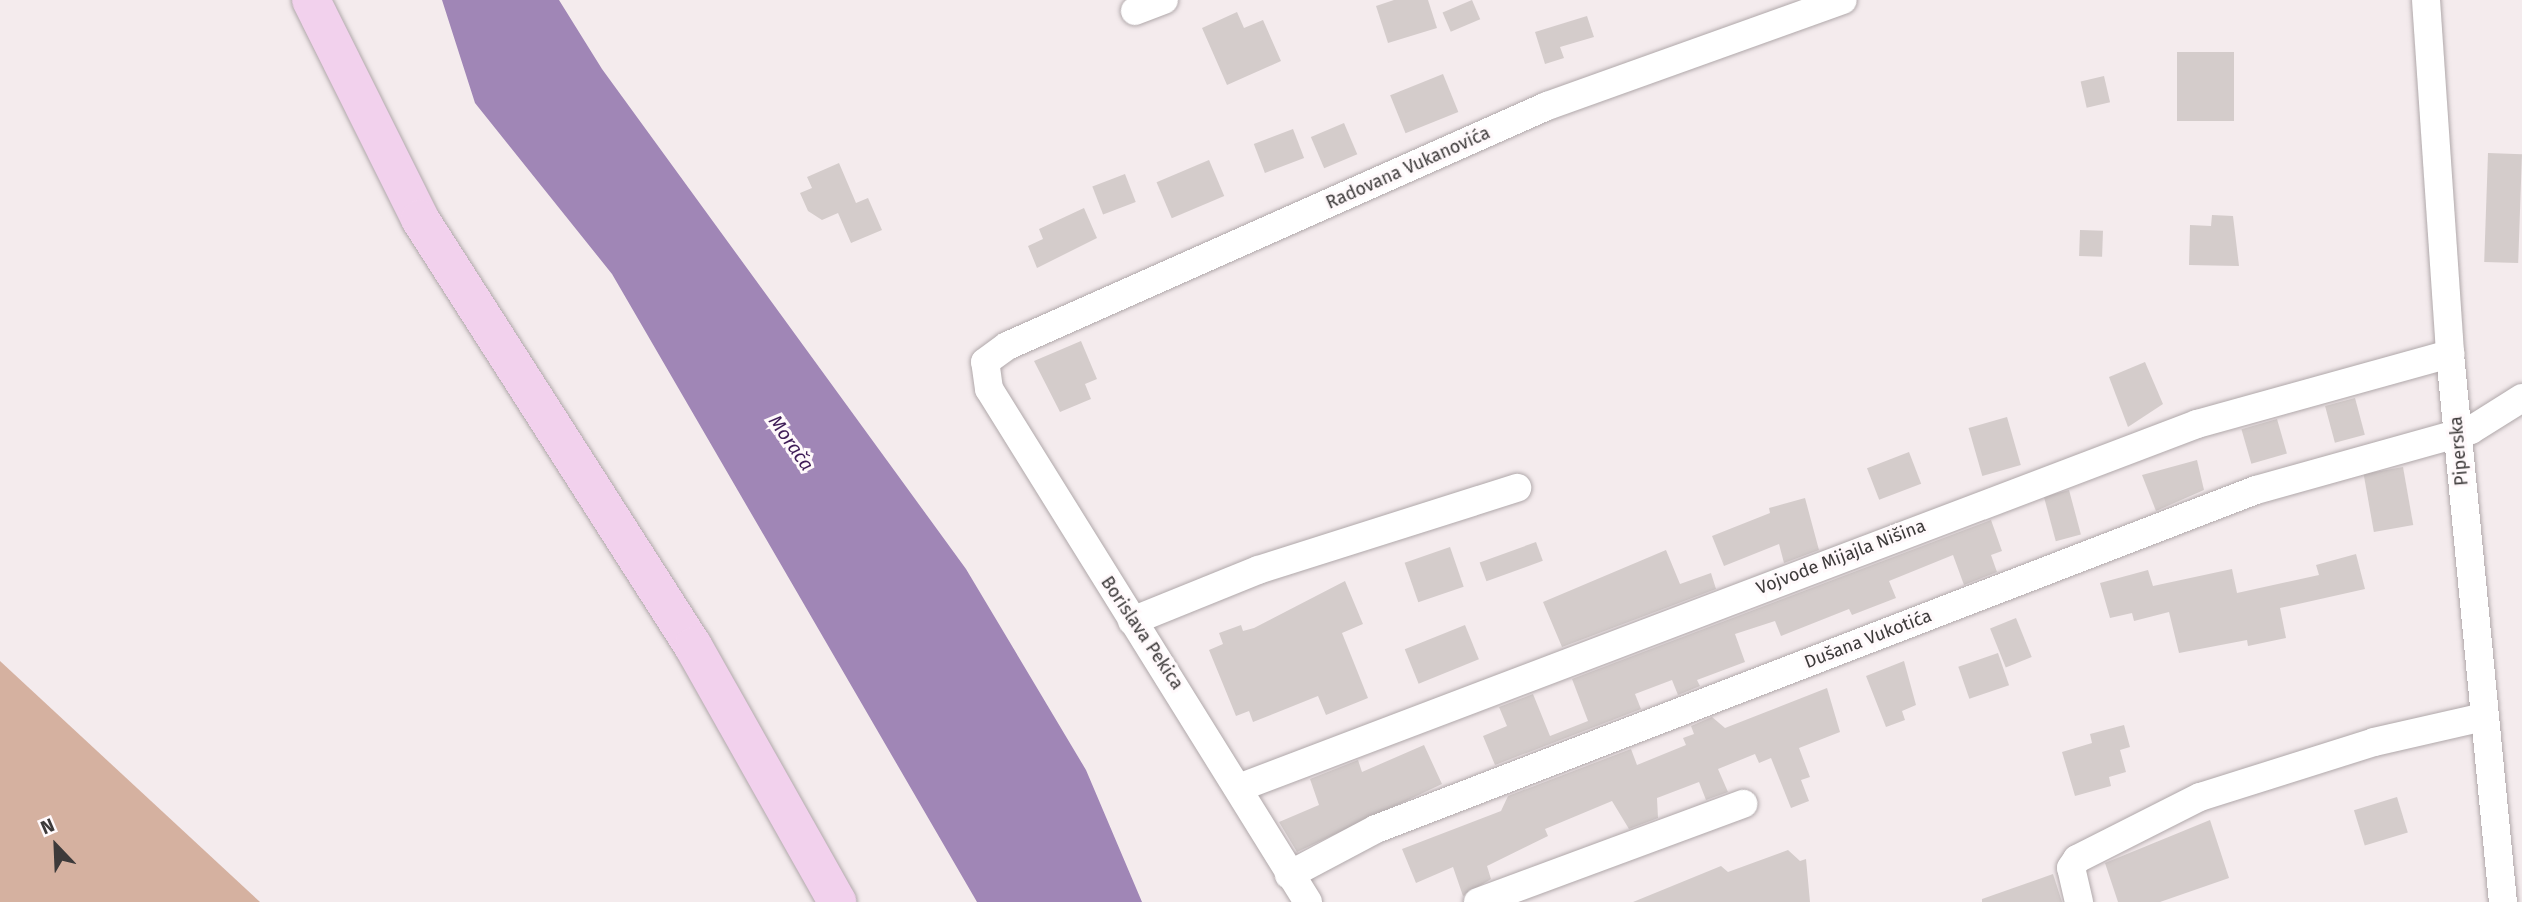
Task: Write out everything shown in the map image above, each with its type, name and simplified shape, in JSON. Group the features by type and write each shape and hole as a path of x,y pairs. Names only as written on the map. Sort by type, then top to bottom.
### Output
{"main road":[{"path":"311,0 420,219 678,620 837,902"}],"street":[{"path":"1135,11 1164,0"},
{"name":"Radovana Vukanovića","path":"985,362 1007,346 1547,106 1843,0"},
{"name":"Piperska","path":"2426,0 2450,354 2503,902"},
{"name":"Vojvode Mijajla Nišina","path":"1241,787 2196,424 2450,354"},
{"name":"Borislava Pekica","path":"985,362 989,389 1132,621 1241,787 1289,875 1308,902"},
{"name":"Dušana Vukotića","path":"1289,875 1376,829 2256,490 2458,434 2522,398"},
{"path":"1132,621 1246,574 1517,488"},
{"path":"2079,902 2071,868 2077,859 2200,797 2374,742 2484,718"},
{"path":"1478,902 1743,804"}],"shaded area":[{"path":"0,661 260,902 0,902"}],"water":[{"name":"Morača","path":"442,0 559,0 602,69 966,569 1086,770 1142,902 977,902 612,274 475,103"}],"building":[{"path":"1394,0 1428,0 1437,28 1388,43 1376,6"},
{"path":"1472,0 1480,19 1451,32 1443,13"},
{"path":"1237,12 1244,28 1263,20 1281,61 1227,85 1202,28"},
{"path":"1587,16 1594,37 1560,47 1564,58 1545,64 1535,32"},
{"path":"2177,52 2234,52 2234,121 2177,121"},
{"path":"1443,74 1458,112 1406,133 1390,95"},
{"path":"2104,76 2110,102 2087,108 2081,81"},
{"path":"1344,123 1357,154 1324,168 1311,137"},
{"path":"1293,129 1304,158 1265,173 1254,144"},
{"path":"2488,153 2522,154 2518,263 2484,262"},
{"path":"1209,160 1224,196 1172,218 1157,182"},
{"path":"839,163 856,203 868,198 882,230 851,243 838,213 822,220 808,211 800,193 812,188 807,177"},
{"path":"1125,174 1136,202 1103,215 1092,187"},
{"path":"1084,208 1097,238 1037,268 1028,246 1043,239 1039,229"},
{"path":"2212,215 2233,216 2239,266 2189,265 2190,225 2211,226"},
{"path":"2080,230 2103,231 2102,257 2079,256"},
{"path":"1081,341 1097,379 1085,384 1091,399 1060,412 1034,361"},
{"path":"2145,362 2163,404 2128,427 2109,377"},
{"path":"2355,398 2365,435 2335,443 2325,406"},
{"path":"2007,417 2021,465 1982,476 1969,428"},
{"path":"2277,419 2287,454 2251,464 2241,429"},
{"path":"1909,452 1921,484 1879,500 1867,468"},
{"path":"2197,460 2204,490 2156,511 2142,475"},
{"path":"2403,467 2413,525 2374,532 2364,474"},
{"path":"2069,490 2081,534 2056,541 2044,497"},
{"path":"1805,498 1819,550 1784,563 1779,544 1724,566 1712,536 1770,513 1769,508"},
{"path":"1991,520 2002,551 1991,555 1997,572 1964,585 1953,555 1889,581 1896,598 1852,615 1849,609 1781,636 1775,621 1735,634 1745,662 1697,680 1700,686 1678,695 1672,680 1635,694 1641,709 1495,765 1483,736 1507,726 1499,707 1533,694 1550,736 1588,721 1572,679"},
{"path":"1536,542 1543,561 1486,581 1480,563"},
{"path":"1450,547 1464,587 1418,602 1405,563"},
{"path":"1666,550 1680,584 1711,573 1716,589 1562,647 1543,602"},
{"path":"2356,554 2365,589 2280,608 2286,638 2248,646 2247,640 2179,653 2169,612 2134,621 2132,613 2110,618 2100,583 2148,570 2153,586 2232,569 2237,593 2319,575 2316,565"},
{"path":"1345,581 1363,624 1342,633 1368,698 1326,715 1318,696 1253,722 1249,711 1236,716 1209,650 1223,644 1219,633 1241,625 1243,631 1254,628"},
{"path":"2016,618 2032,657 2006,667 1990,628"},
{"path":"1465,625 1479,659 1419,684 1405,649"},
{"path":"1998,653 2009,685 1969,699 1958,667"},
{"path":"1904,661 1916,705 1902,711 1905,720 1886,727 1866,676"},
{"path":"1827,688 1840,732 1799,748 1810,777 1801,780 1809,801 1791,808 1771,758 1759,763 1755,754 1718,769 1728,792 1706,800 1699,782 1657,798 1658,818 1629,829 1612,801 1545,829 1548,836 1487,866 1491,879 1463,896 1453,867 1416,883 1402,849 1501,811 1508,796 1631,749 1637,765 1686,745 1683,738 1694,734 1691,726 1712,717 1725,728"},
{"path":"2124,725 2130,747 2120,750 2126,772 2109,777 2111,786 2075,796 2062,752 2092,743 2090,734"},
{"path":"1424,745 1442,784 1297,852 1279,822 1319,805 1310,779 1358,760 1362,772"},
{"path":"2397,797 2408,832 2365,846 2354,810"},
{"path":"2210,820 2229,878 2160,902 2118,902 2105,863"},
{"path":"1788,850 1800,861 1806,859 1810,902 1633,902 1721,866 1728,872"},
{"path":"2053,874 2062,902 1982,902 1982,899"}]}
